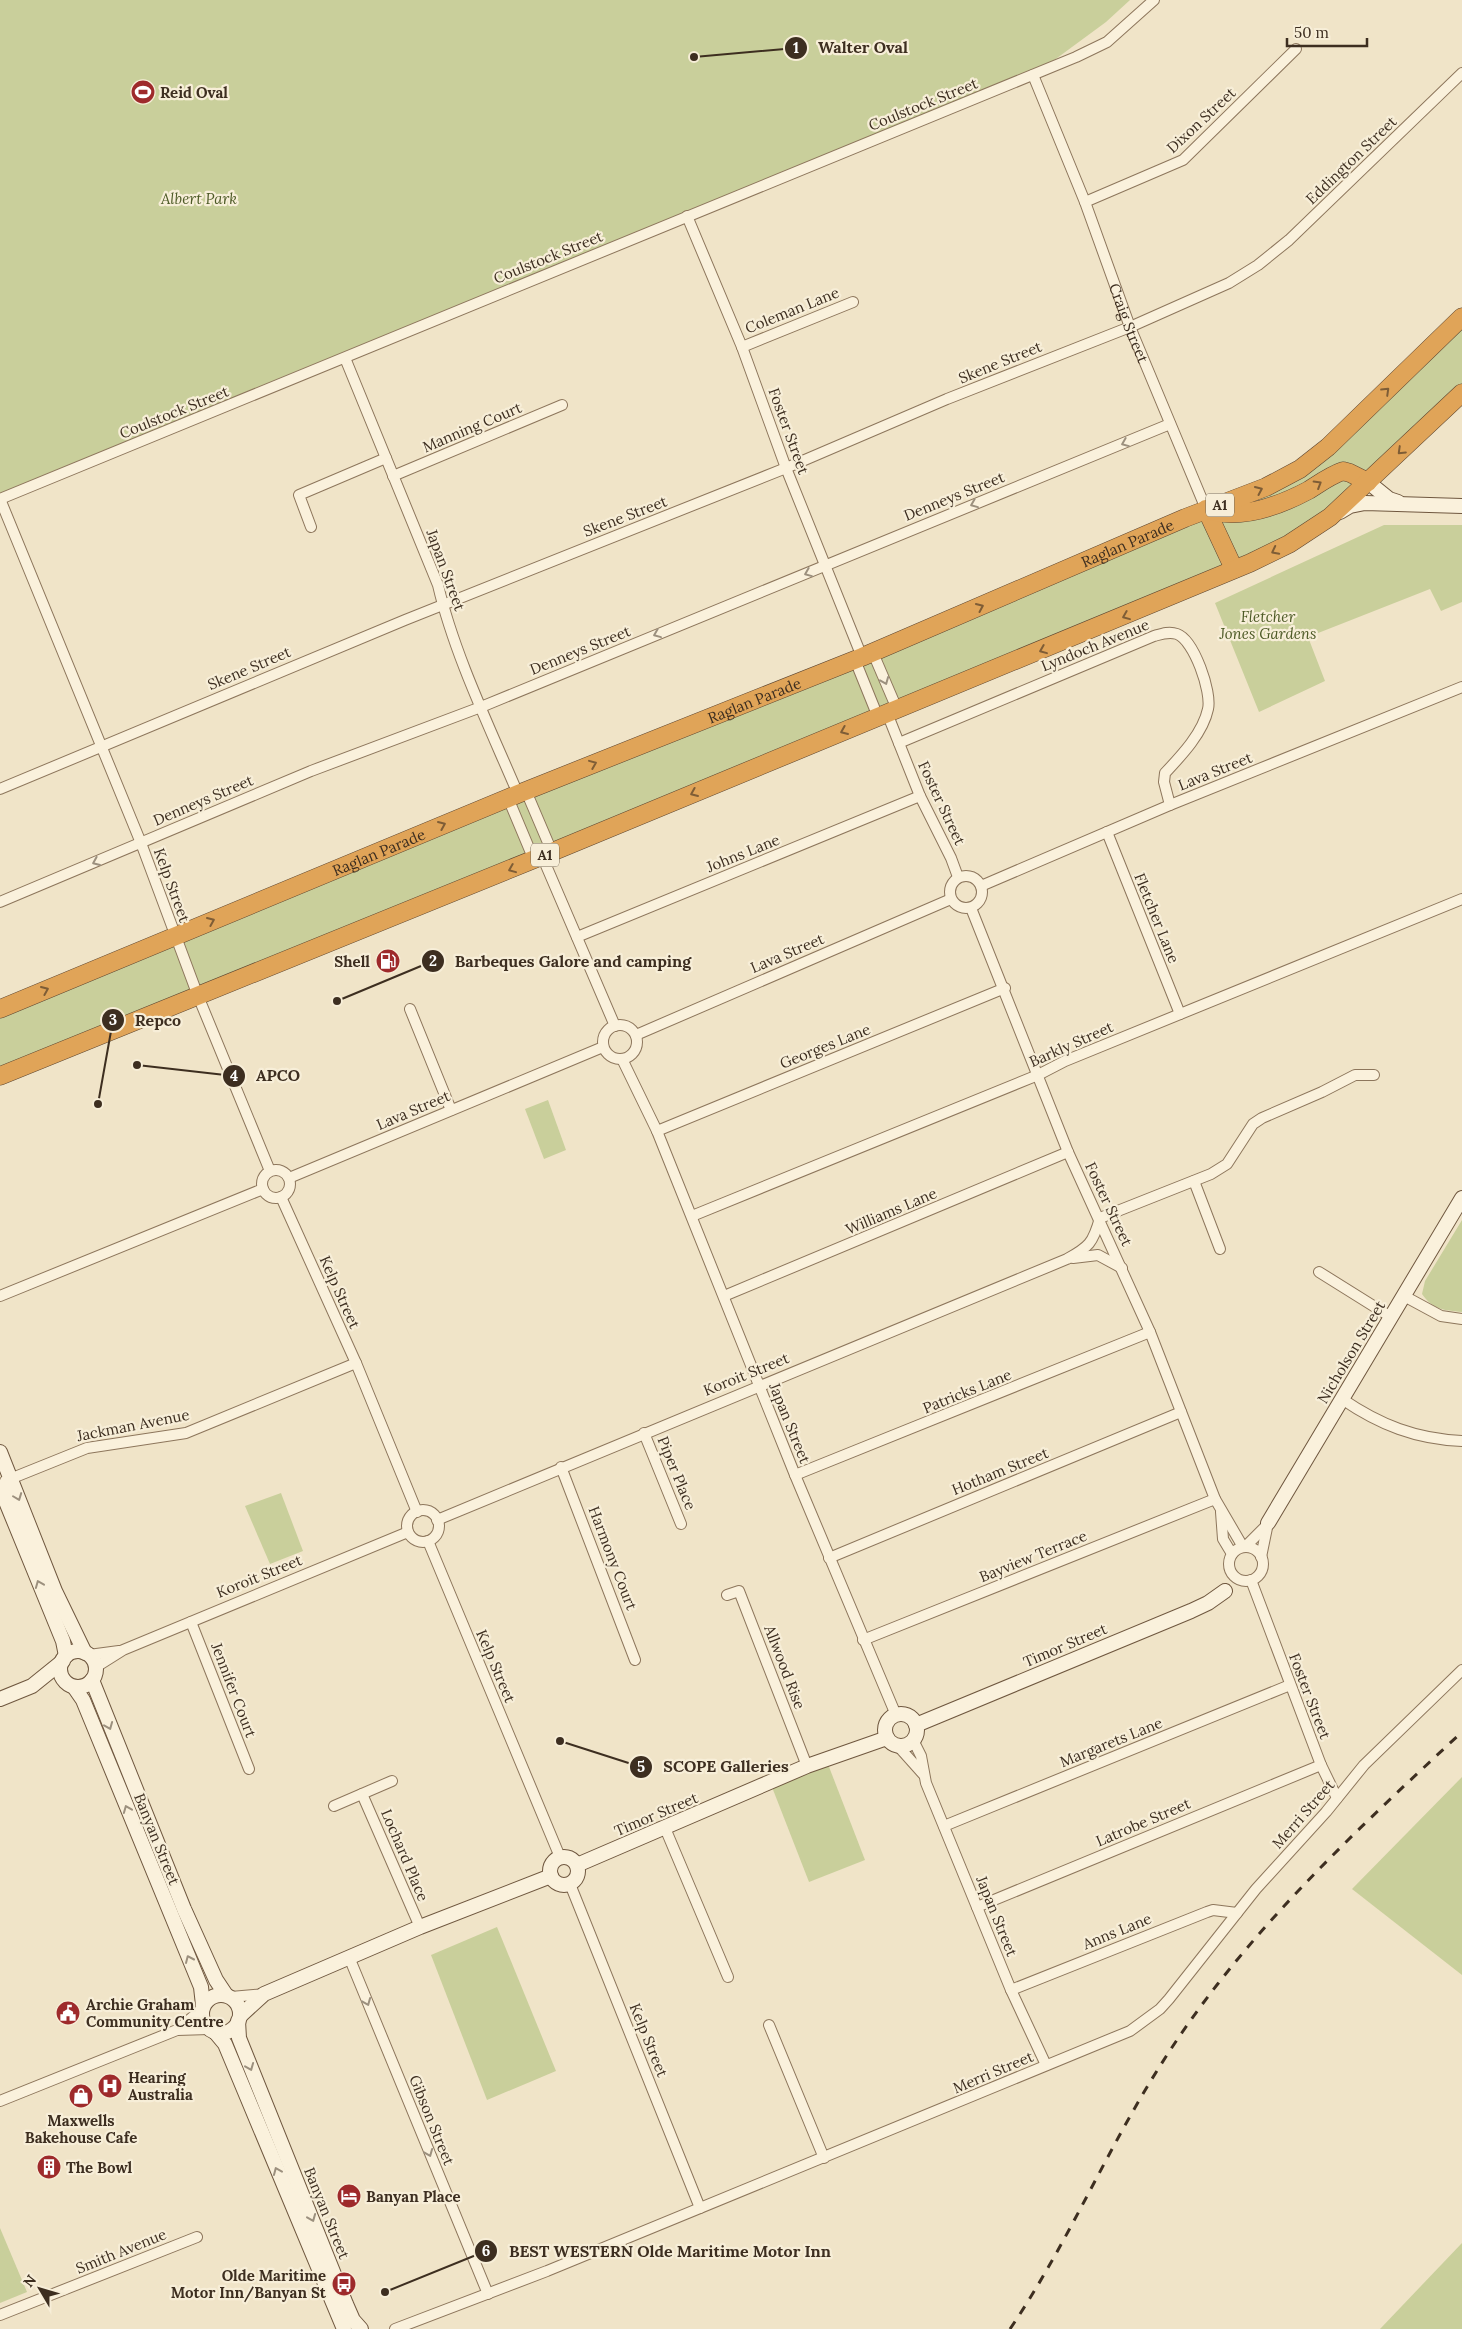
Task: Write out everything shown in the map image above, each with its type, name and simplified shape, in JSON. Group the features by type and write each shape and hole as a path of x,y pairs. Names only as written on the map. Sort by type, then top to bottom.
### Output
{"highway":[{"name":"Raglan Parade","path":"0,1009 517,794 864,657 1206,510 1266,487 1312,459 1333,442 1462,317"},
{"name":"A1","path":"0,1076 543,856 887,713 1149,607 1288,544 1330,517 1462,393"},
{"path":"1206,510 1222,514 1234,514 1268,506 1289,500 1343,471 1368,482"},
{"name":"Craig Street","path":"1206,510 1234,569"}],"street":[{"name":"Coulstock Street","path":"0,499 1033,75 1107,42 1154,0"},
{"name":"Dixon Street","path":"1086,202 1184,160 1296,49"},
{"name":"Eddington Street","path":"1258,265 1289,240 1462,73"},
{"name":"Craig Street","path":"1033,75 1086,202 1130,327 1206,510"},
{"name":"Foster Street","path":"688,216 742,347 786,468 864,657"},
{"name":"Skene Street","path":"0,789 101,745 442,605 786,468 947,399 1130,327 1229,283 1258,265"},
{"name":"Coleman Lane","path":"742,347 853,302"},
{"name":"Japan Street","path":"345,358 438,585 442,605 481,707 576,938 615,1026"},
{"name":"Manning Court","path":"394,476 562,405"},
{"name":"Denneys Street","path":"0,902 311,771 481,707 1170,424"},
{"path":"311,527 299,495 386,458"},
{"path":"1368,482 1383,500"},
{"name":"Kelp Street","path":"0,499 101,745 174,936 270,1171"},
{"path":"1330,517 1350,506 1383,500 1405,505 1462,506"},
{"name":"Lyndoch Avenue","path":"899,743 1154,636 1165,633 1177,634 1193,650 1209,694 1208,709 1202,725 1165,773 1164,782 1170,805"},
{"path":"864,657 887,713"},
{"path":"864,657 887,713"},
{"name":"Lava Street","path":"981,886 1170,805 1462,687"},
{"name":"Foster Street","path":"887,713 920,796 952,858 958,878"},
{"name":"Japan Street","path":"517,794 543,856"},
{"name":"Johns Lane","path":"576,938 920,796"},
{"name":"Fletcher Lane","path":"1107,832 1180,1014"},
{"path":"969,876 974,878 981,886 982,897 976,906 971,908 959,907 951,899 950,887 958,878 969,876"},
{"name":"Lava Street","path":"636,1035 951,899"},
{"name":"Barkly Street","path":"692,1216 1462,899"},
{"name":"Foster Street","path":"971,908 1005,988 1068,1152 1100,1218 1150,1332 1215,1499 1244,1547"},
{"name":"Georges Lane","path":"657,1131 1005,988"},
{"path":"410,1009 451,1110"},
{"path":"615,1026 628,1026 636,1035 637,1046 634,1052 622,1059 612,1058 604,1047 605,1033 615,1026"},
{"name":"Lava Street","path":"288,1178 604,1047"},
{"name":"Japan Street","path":"622,1059 657,1131 795,1475 896,1715"},
{"path":"1100,1218 1211,1174 1227,1164 1253,1124 1262,1118 1322,1092 1355,1075 1374,1075"},
{"name":"Williams Lane","path":"724,1296 1068,1152"},
{"path":"278,1170 288,1178 289,1188 280,1197 272,1198 263,1189 262,1181 270,1171 278,1170"},
{"path":"1194,1181 1220,1249"},
{"path":"0,1296 263,1189"},
{"name":"Kelp Street","path":"280,1197 356,1363 417,1512"},
{"name":"Nicholson Street","path":"1244,1547 1268,1523 1462,1198"},
{"name":"Koroit Street","path":"437,1520 561,1467 1067,1259 1087,1248 1096,1233 1100,1218"},
{"name":"Koroit Street","path":"1067,1259 1098,1255 1122,1268"},
{"path":"1320,1272 1391,1317"},
{"path":"1404,1296 1441,1316 1462,1318"},
{"name":"Patricks Lane","path":"795,1475 1150,1332"},
{"name":"Jackman Avenue","path":"6,1481 87,1448 186,1433 356,1363"},
{"path":"1342,1399 1368,1416 1406,1433 1435,1439 1462,1441"},
{"name":"Hotham Street","path":"829,1558 1182,1412"},
{"name":"Piper Place","path":"644,1433 681,1524"},
{"name":"Banyan Street","path":"0,1452 6,1481 55,1591 91,1664 184,1909 216,1980 228,1996"},
{"name":"Harmony Court","path":"561,1467 635,1660"},
{"path":"0,1488 63,1641 64,1659 60,1671 70,1685"},
{"name":"Bayview Terrace","path":"863,1640 1215,1499"},
{"path":"428,1511 437,1520 436,1534 428,1541 416,1540 408,1532 408,1520 417,1512 428,1511"},
{"name":"Foster Street","path":"1221,1511 1223,1539 1232,1554"},
{"name":"Nicholson Street","path":"1261,1557 1268,1523"},
{"name":"Koroit Street","path":"91,1664 408,1532"},
{"name":"Kelp Street","path":"428,1541 560,1857"},
{"path":"1225,1591 1231,1572 1229,1561 1232,1554 1244,1547 1256,1550 1261,1557 1262,1568 1251,1578 1231,1572"},
{"name":"Foster Street","path":"1251,1578 1261,1592 1259,1602 1321,1765 1337,1798"},
{"name":"Timor Street","path":"916,1725 1191,1611 1251,1578"},
{"name":"Allwood Rise","path":"727,1595 739,1590 807,1766"},
{"name":"Jennifer Court","path":"191,1622 249,1769"},
{"path":"0,1699 32,1686 75,1652 91,1664 84,1686 32,1686"},
{"name":"Merri Street","path":"395,2329 410,2327 1124,2033 1160,2009 1237,1913 1378,1750 1462,1670"},
{"name":"Banyan Street","path":"70,1685 83,1700 202,1987 203,2007"},
{"name":"Margarets Lane","path":"944,1826 1290,1685"},
{"path":"896,1715 906,1715 916,1725 916,1735 906,1745 892,1742 886,1726 896,1715"},
{"name":"Japan Street","path":"913,1740 921,1756 924,1775 977,1907 1011,1990 1046,2065"},
{"name":"Japan Street","path":"892,1742 924,1775"},
{"name":"Timor Street","path":"577,1865 807,1766 892,1742"},
{"name":"Latrobe Street","path":"977,1907 1321,1765"},
{"path":"334,1806 392,1781"},
{"name":"Lochard Place","path":"362,1794 420,1927"},
{"path":"665,1828 728,1977"},
{"path":"560,1857 572,1859 577,1865 578,1874 570,1884 561,1885 551,1876 552,1863 560,1857"},
{"path":"177,2030 229,2031 239,2018 264,1994 420,1927 551,1876"},
{"name":"Kelp Street","path":"570,1884 700,2208"},
{"name":"Anns Lane","path":"1011,1990 1207,1912 1214,1910 1237,1913"},
{"name":"Gibson Street","path":"349,1957 488,2294"},
{"path":"0,2101 177,2030 203,2007 212,1996 264,1994"},
{"path":"228,1996 238,2005 239,2018"},
{"path":"203,2007 202,2020 212,2030"},
{"name":"Banyan Street","path":"239,2018 239,2038 346,2304 353,2320 361,2329"},
{"path":"769,2025 824,2158"},
{"name":"Banyan Street","path":"212,2030 225,2044 344,2329"},
{"path":"261,2133 275,2128"},
{"name":"Smith Avenue","path":"0,2315 197,2237"}],"green space":[{"name":"Albert Park","path":"0,0 1130,0 1106,22 1053,61 0,493"},
{"path":"1462,317 1462,393 1308,533 0,1078 0,1009 1282,479"},
{"name":"Fletcher Jones Gardens","path":"1384,525 1462,525 1462,602 1441,611 1430,589 1308,637 1325,681 1259,712 1215,603"},
{"path":"548,1100 566,1150 544,1159 525,1109"},
{"path":"1462,1220 1462,1312 1444,1310 1435,1306 1422,1294 1425,1281"},
{"path":"281,1493 303,1551 270,1564 245,1506"},
{"path":"826,1759 865,1860 809,1882 770,1782"},
{"path":"1462,1777 1462,1975 1352,1889"},
{"path":"497,1927 556,2071 487,2100 431,1955"},
{"path":"0,2228 27,2292 0,2303"},
{"path":"1462,2243 1462,2329 1380,2329"}],"railway":[{"path":"1010,2329 1050,2264 1140,2098 1191,2019 1225,1974 1300,1889 1339,1849 1462,1732"}],"place":[{"name":"Walter Oval","path":"694,57"},
{"name":"Reid Oval","path":"143,92"},
{"name":"Shell","path":"388,961"},
{"name":"Barbeques Galore and camping","path":"337,1001"},
{"name":"APCO","path":"137,1065"},
{"name":"Repco","path":"98,1104"},
{"name":"SCOPE Galleries","path":"560,1741"},
{"name":"Archie Graham Community Centre","path":"68,2013"},
{"name":"Hearing Australia","path":"110,2086"},
{"name":"Maxwells Bakehouse Cafe","path":"81,2096"},
{"name":"The Bowl","path":"49,2167"},
{"name":"Banyan Place","path":"349,2196"},
{"name":"Olde Maritime Motor Inn/Banyan St","path":"344,2284"},
{"name":"BEST WESTERN Olde Maritime Motor Inn","path":"385,2292"}]}
